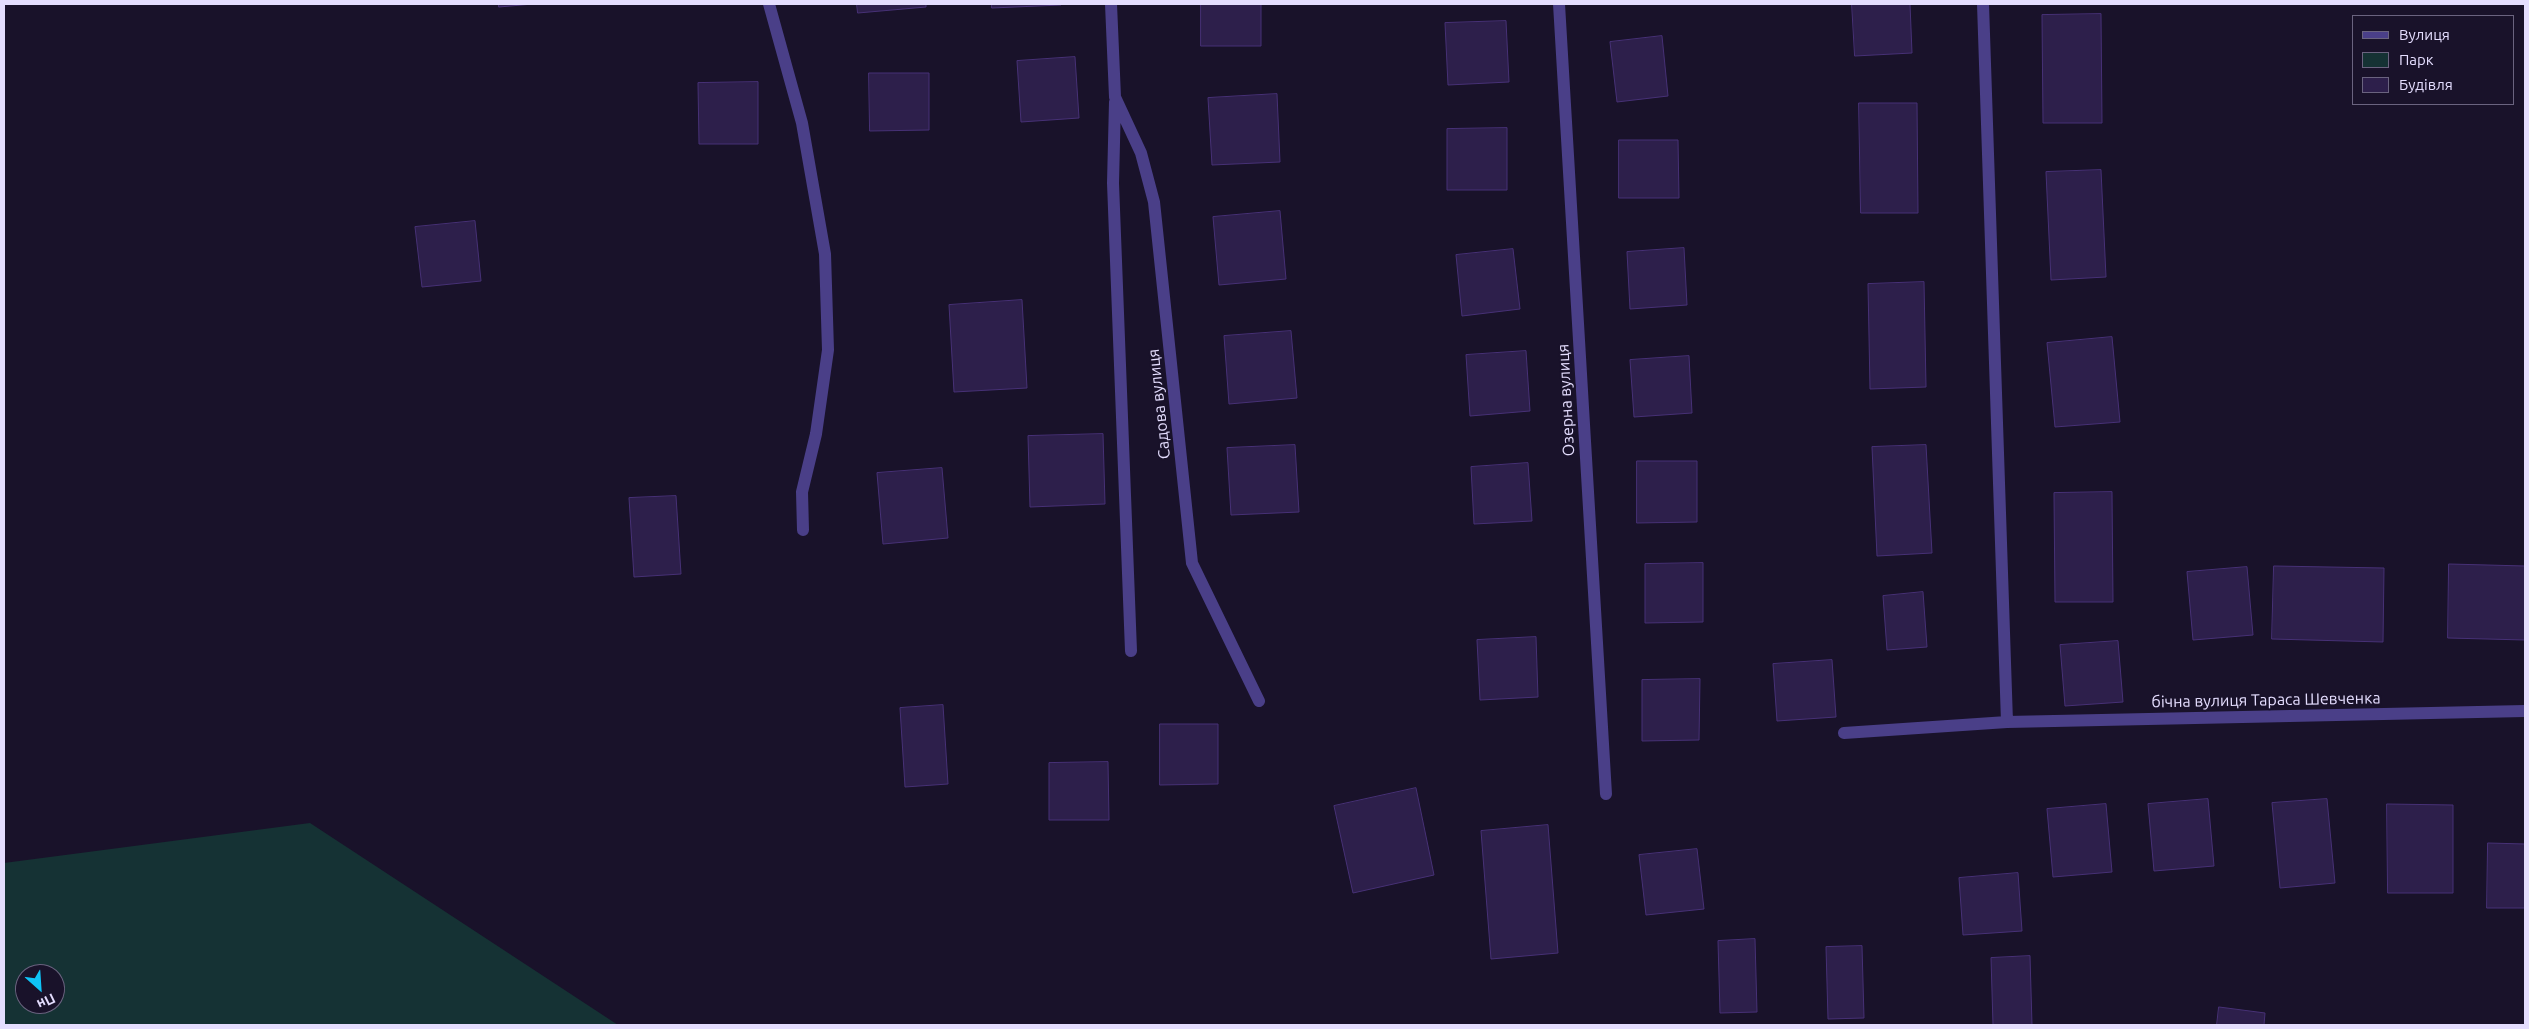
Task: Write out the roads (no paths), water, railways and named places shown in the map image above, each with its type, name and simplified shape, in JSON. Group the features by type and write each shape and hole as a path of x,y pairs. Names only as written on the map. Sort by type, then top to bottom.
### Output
{"street":[{"path":"769,4 802,123 825,254 828,350 816,434 802,492 803,530"},
{"name":"Садова вулиця","path":"1111,4 1116,97 1113,183 1131,651"},
{"name":"Озерна вулиця","path":"1559,4 1606,794"},
{"path":"1983,4 2007,722"},
{"name":"Садова вулиця","path":"1116,97 1141,153 1154,202 1192,563 1259,701"},
{"name":"бічна вулиця Тараса Шевченка","path":"1844,733 2007,722 2525,711"}]}
